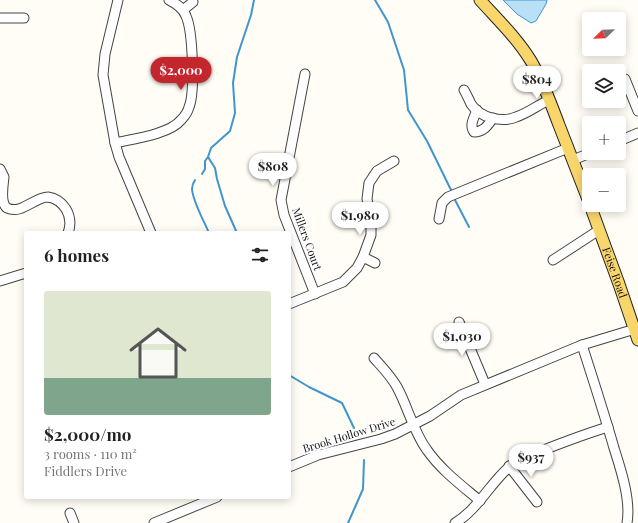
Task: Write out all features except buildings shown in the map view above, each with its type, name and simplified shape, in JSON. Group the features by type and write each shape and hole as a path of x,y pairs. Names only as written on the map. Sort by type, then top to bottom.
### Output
{"main road":[{"name":"Feise Road","path":"480,0 510,32 532,62 549,100 582,183"},
{"name":"Feise Road","path":"593,212 638,340"}],"street":[{"path":"118,0 105,54 104,75 115,142 119,157 150,231"},
{"path":"115,142 164,131 173,127 181,121 189,107 192,94 191,36 187,17 183,10 169,0"},
{"path":"183,10 193,2"},
{"path":"0,18 24,18"},
{"name":"Millers Court","path":"290,231 284,215 281,200 305,74"},
{"path":"626,81 638,111"},
{"path":"464,90 471,104 477,110 489,117 508,120 515,118 549,100"},
{"path":"477,110 471,123 474,132 484,130 493,118"},
{"path":"626,138 638,133"},
{"path":"439,219 442,203 448,197 568,148"},
{"path":"573,160 582,156"},
{"path":"291,303 343,282 357,268 363,257 371,235 371,220 367,199 369,183 376,171 394,161"},
{"path":"2,173 1,196 2,203 5,207 10,209 18,209 41,198 54,198 62,203 68,213 70,221 68,231"},
{"path":"554,260 599,230"},
{"name":"Millers Court","path":"291,233 315,294"},
{"path":"363,257 375,263"},
{"path":"0,281 24,274"},
{"path":"459,322 485,384"},
{"name":"Brook Hollow Drive","path":"291,466 318,455 388,437 430,416 461,394 582,345 635,329"},
{"path":"582,345 626,487 627,523"},
{"path":"374,358 385,370 396,386 426,450 443,469 480,501"},
{"path":"455,523 466,516 509,466 526,457 576,437 608,427"},
{"path":"509,466 536,502"},
{"path":"154,523 212,499"},
{"path":"70,513 74,523"}],"water":[{"path":"503,0 547,0 536,21 531,23 517,14"}],"waterway":[{"path":"236,231 225,206 215,168 208,157 211,148 230,131 235,113 233,83 237,57 251,15 254,0"},
{"path":"375,0 388,22 404,70 408,110 427,141 452,192"},
{"path":"202,174 205,169 205,161 208,157"},
{"path":"195,180 192,187 193,194 196,205 208,231"},
{"path":"454,198 469,227"},
{"path":"291,376 342,403 354,428"},
{"path":"348,523 363,489 364,460"}]}
